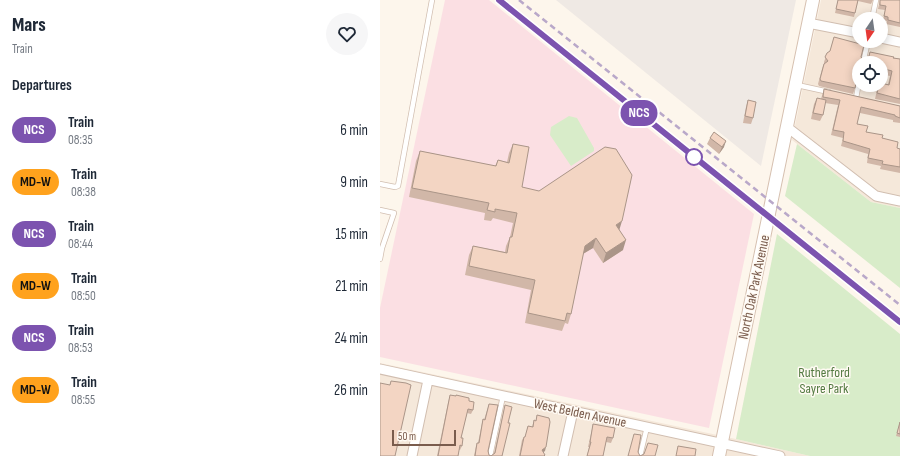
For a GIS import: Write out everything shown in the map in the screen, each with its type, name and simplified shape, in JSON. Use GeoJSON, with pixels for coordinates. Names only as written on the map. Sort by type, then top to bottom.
{"type":"FeatureCollection","features":[{"type":"Feature","properties":{"kind":"street","name":"North Oak Park Avenue"},"geometry":{"type":"LineString","coordinates":[[719,456],[813,0]]}},
{"type":"Feature","properties":{"kind":"street"},"geometry":{"type":"LineString","coordinates":[[808,23],[852,32]]}},
{"type":"Feature","properties":{"kind":"street"},"geometry":{"type":"LineString","coordinates":[[888,39],[900,42]]}},
{"type":"Feature","properties":{"kind":"street"},"geometry":{"type":"LineString","coordinates":[[787,126],[876,196],[900,201]]}},
{"type":"Feature","properties":{"kind":"street","name":"West Belden Avenue"},"geometry":{"type":"LineString","coordinates":[[380,369],[780,456]]}},
{"type":"Feature","properties":{"kind":"street"},"geometry":{"type":"LineString","coordinates":[[412,456],[428,380]]}},
{"type":"Feature","properties":{"kind":"street"},"geometry":{"type":"LineString","coordinates":[[563,456],[572,411]]}},
{"type":"Feature","properties":{"kind":"lane"},"geometry":{"type":"LineString","coordinates":[[380,184],[395,187],[398,186],[432,0]]}},
{"type":"Feature","properties":{"kind":"lane"},"geometry":{"type":"LineString","coordinates":[[873,12],[876,0]]}},
{"type":"Feature","properties":{"kind":"lane"},"geometry":{"type":"LineString","coordinates":[[795,85],[836,94]]}},
{"type":"Feature","properties":{"kind":"lane"},"geometry":{"type":"LineString","coordinates":[[856,98],[857,92]]}},
{"type":"Feature","properties":{"kind":"lane"},"geometry":{"type":"LineString","coordinates":[[849,96],[863,100]]}},
{"type":"Feature","properties":{"kind":"lane"},"geometry":{"type":"LineString","coordinates":[[380,210],[394,214],[380,259]]}},
{"type":"Feature","properties":{"kind":"lane"},"geometry":{"type":"LineString","coordinates":[[380,237],[386,238]]}},
{"type":"Feature","properties":{"kind":"lane"},"geometry":{"type":"LineString","coordinates":[[490,456],[502,396]]}},
{"type":"Feature","properties":{"kind":"lane"},"geometry":{"type":"LineString","coordinates":[[640,456],[647,427]]}},
{"type":"Feature","properties":{"kind":"shaded area"},"geometry":{"type":"Polygon","coordinates":[[[445,0],[489,0],[754,214],[709,428],[380,357],[380,308],[445,0]]]}},
{"type":"Feature","properties":{"kind":"shaded area"},"geometry":{"type":"Polygon","coordinates":[[[556,0],[796,0],[761,166],[556,0]]]}},
{"type":"Feature","properties":{"kind":"shaded area"},"geometry":{"type":"Polygon","coordinates":[[[821,0],[900,0],[900,208],[871,202],[792,140],[821,0]]]}},
{"type":"Feature","properties":{"kind":"shaded area"},"geometry":{"type":"Polygon","coordinates":[[[380,363],[736,439],[810,456],[380,456],[380,363]]]}},
{"type":"Feature","properties":{"kind":"green space"},"geometry":{"type":"Polygon","coordinates":[[[569,116],[577,118],[594,148],[594,151],[571,166],[550,135],[551,127],[569,116]]]}},
{"type":"Feature","properties":{"kind":"green space"},"geometry":{"type":"Polygon","coordinates":[[[797,144],[871,202],[900,208],[900,288],[785,196],[797,144]]]}},
{"type":"Feature","properties":{"kind":"green space","name":"Rutherford Sayre Park"},"geometry":{"type":"Polygon","coordinates":[[[777,234],[900,334],[900,456],[810,456],[736,439],[777,234]]]}},
{"type":"Feature","properties":{"kind":"building"},"geometry":{"type":"Polygon","coordinates":[[[838,0],[858,0],[855,12],[836,9],[838,0]]]}},
{"type":"Feature","properties":{"kind":"building"},"geometry":{"type":"Polygon","coordinates":[[[880,0],[900,0],[900,23],[888,20],[888,12],[885,12],[886,6],[880,5],[880,0]]]}},
{"type":"Feature","properties":{"kind":"building"},"geometry":{"type":"Polygon","coordinates":[[[834,37],[852,42],[852,48],[863,48],[861,56],[852,56],[852,87],[821,81],[820,79],[824,64],[828,61],[825,57],[830,51],[834,37]]]}},
{"type":"Feature","properties":{"kind":"building"},"geometry":{"type":"Polygon","coordinates":[[[870,52],[894,57],[893,58],[900,59],[900,99],[877,93],[888,92],[888,85],[892,71],[888,70],[888,56],[869,56],[870,52]]]}},
{"type":"Feature","properties":{"kind":"building"},"geometry":{"type":"Polygon","coordinates":[[[824,89],[900,106],[900,118],[895,115],[861,107],[857,124],[868,126],[866,132],[883,135],[882,138],[898,142],[897,148],[900,149],[900,167],[882,164],[883,161],[868,158],[870,149],[843,141],[844,132],[833,130],[840,100],[823,97],[824,89]]]}},
{"type":"Feature","properties":{"kind":"building"},"geometry":{"type":"Polygon","coordinates":[[[817,98],[826,100],[823,115],[813,113],[817,98]]]}},
{"type":"Feature","properties":{"kind":"building"},"geometry":{"type":"Polygon","coordinates":[[[748,100],[756,102],[753,118],[745,116],[748,100]]]}},
{"type":"Feature","properties":{"kind":"building"},"geometry":{"type":"Polygon","coordinates":[[[714,132],[726,141],[722,147],[710,138],[714,132]]]}},
{"type":"Feature","properties":{"kind":"building"},"geometry":{"type":"Polygon","coordinates":[[[513,144],[529,147],[522,187],[539,191],[605,147],[616,149],[632,175],[622,221],[616,225],[626,240],[606,253],[596,238],[585,246],[571,314],[567,313],[565,321],[528,313],[535,280],[469,266],[473,246],[507,253],[517,213],[495,209],[495,212],[487,210],[489,203],[412,188],[420,151],[496,166],[498,160],[509,163],[513,144]]]}},
{"type":"Feature","properties":{"kind":"building"},"geometry":{"type":"Polygon","coordinates":[[[391,381],[411,385],[395,456],[380,456],[380,383],[390,385],[391,381]]]}},
{"type":"Feature","properties":{"kind":"building"},"geometry":{"type":"Polygon","coordinates":[[[450,395],[469,398],[469,401],[474,402],[473,410],[468,409],[461,438],[463,438],[462,446],[460,445],[458,456],[438,456],[450,395]]]}},
{"type":"Feature","properties":{"kind":"building"},"geometry":{"type":"Polygon","coordinates":[[[489,404],[498,405],[488,451],[489,455],[491,456],[475,456],[483,419],[485,420],[489,404]]]}},
{"type":"Feature","properties":{"kind":"building"},"geometry":{"type":"Polygon","coordinates":[[[505,405],[512,407],[508,423],[510,423],[502,456],[491,456],[495,453],[505,405]]]}},
{"type":"Feature","properties":{"kind":"building"},"geometry":{"type":"Polygon","coordinates":[[[537,415],[549,418],[550,422],[546,447],[542,450],[545,455],[520,456],[528,426],[533,427],[534,420],[536,421],[537,415]]]}},
{"type":"Feature","properties":{"kind":"building"},"geometry":{"type":"Polygon","coordinates":[[[900,422],[900,434],[897,433],[900,422]]]}},
{"type":"Feature","properties":{"kind":"building"},"geometry":{"type":"Polygon","coordinates":[[[593,424],[615,428],[613,438],[607,437],[603,456],[587,456],[591,442],[593,424]]]}},
{"type":"Feature","properties":{"kind":"building"},"geometry":{"type":"Polygon","coordinates":[[[634,434],[641,435],[638,452],[640,456],[628,456],[634,434]]]}},
{"type":"Feature","properties":{"kind":"building"},"geometry":{"type":"Polygon","coordinates":[[[648,443],[658,445],[655,456],[640,456],[644,454],[648,443]]]}},
{"type":"Feature","properties":{"kind":"building"},"geometry":{"type":"Polygon","coordinates":[[[678,446],[696,449],[695,456],[676,456],[678,446]]]}},
{"type":"Feature","properties":{"kind":"railway"},"geometry":{"type":"LineString","coordinates":[[499,0],[900,322]]}},
{"type":"Feature","properties":{"kind":"railway"},"geometry":{"type":"LineString","coordinates":[[519,0],[900,305]]}},
{"type":"Feature","properties":{"kind":"train","name":"NCS"},"geometry":{"type":"LineString","coordinates":[[499,0],[780,224],[900,322]]}}]}
